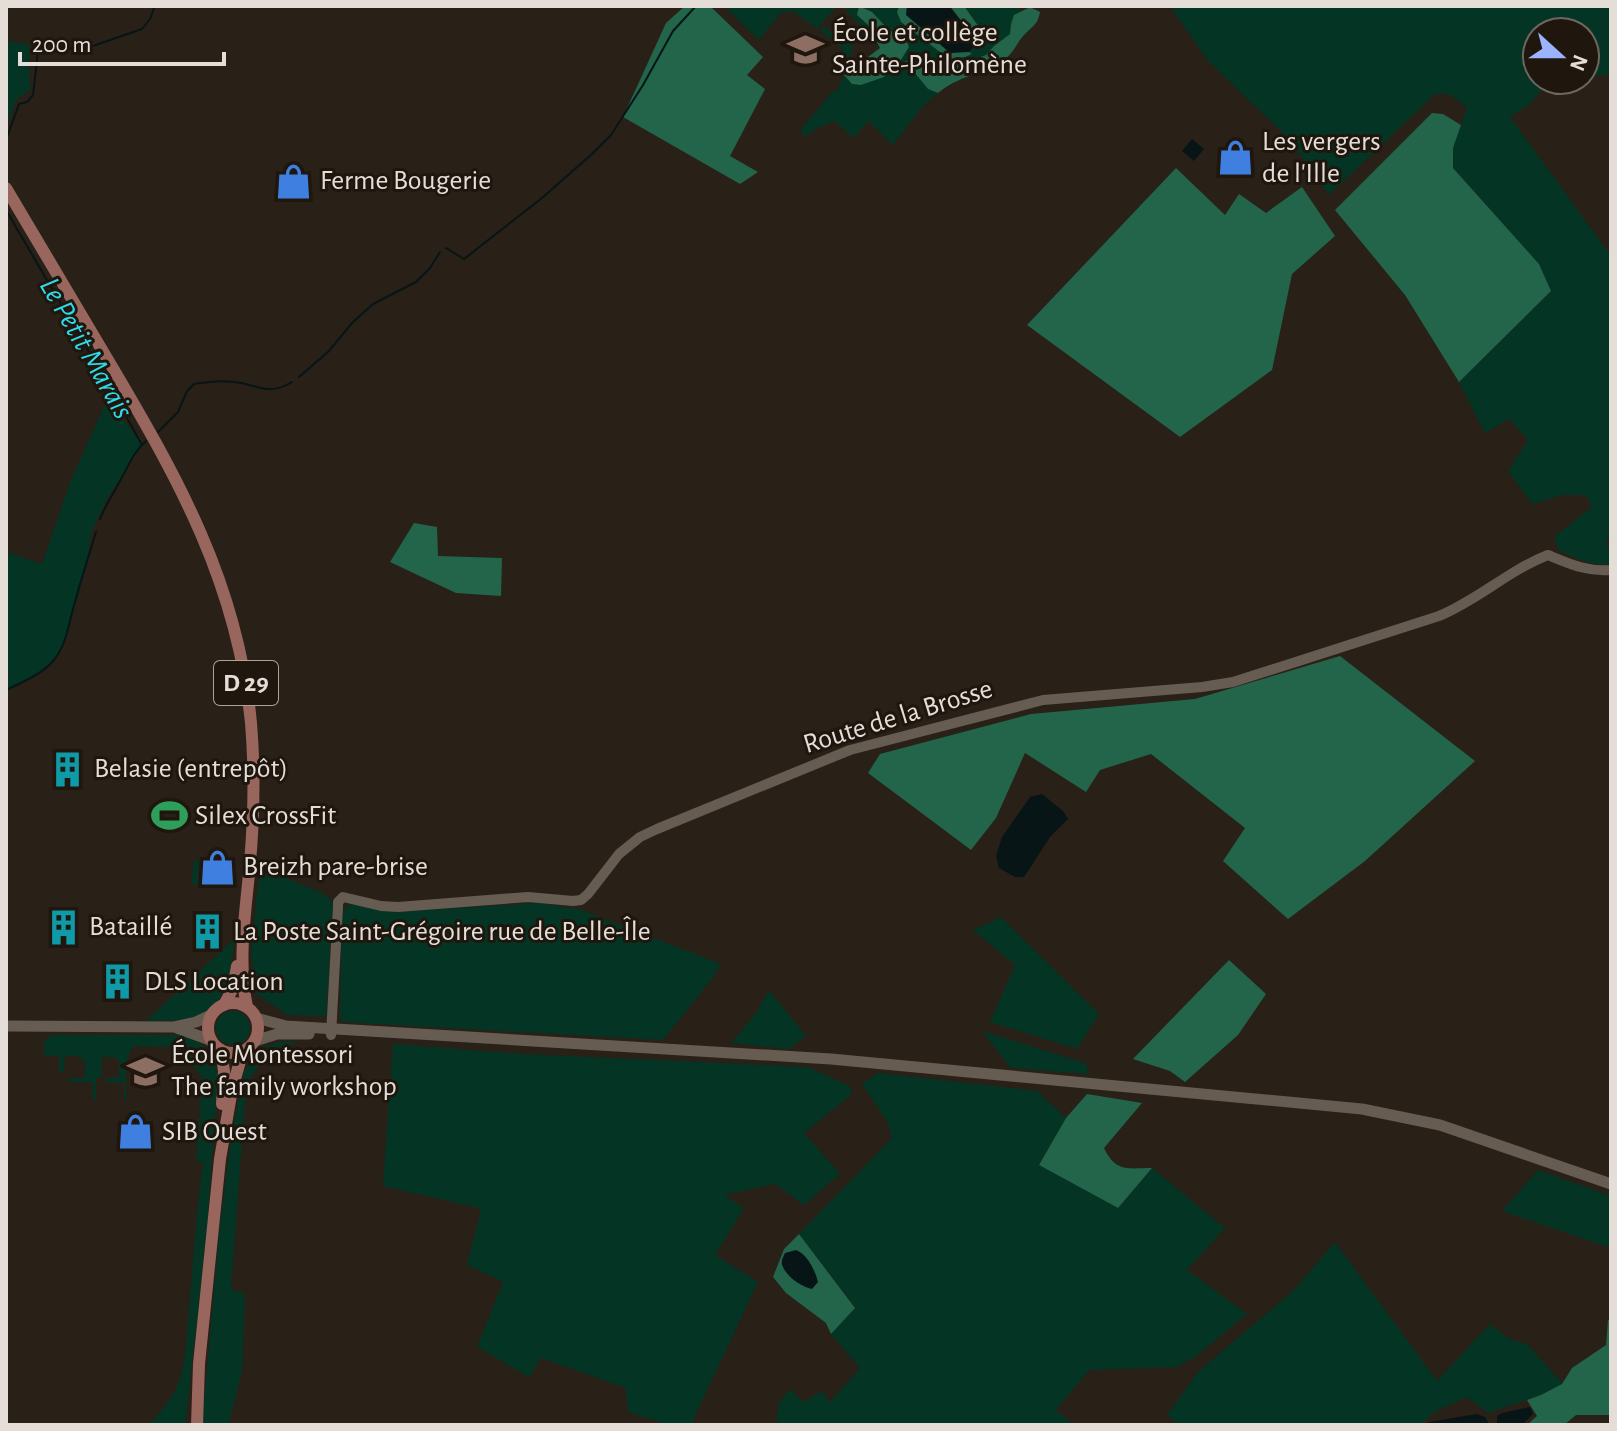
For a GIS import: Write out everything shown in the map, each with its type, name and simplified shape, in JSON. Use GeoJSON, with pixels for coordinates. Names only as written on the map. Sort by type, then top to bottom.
{"type":"FeatureCollection","features":[{"type":"Feature","properties":{"kind":"main road","name":"D 29"},"geometry":{"type":"LineString","coordinates":[[6,188],[154,438],[191,509],[231,613],[244,669],[251,725],[254,791],[243,941],[247,1007]]}},
{"type":"Feature","properties":{"kind":"main road","name":"D 29"},"geometry":{"type":"LineString","coordinates":[[224,1005],[233,988],[243,941]]}},
{"type":"Feature","properties":{"kind":"main road"},"geometry":{"type":"LineString","coordinates":[[6,1026],[173,1027],[196,1022],[224,1005],[236,1003],[247,1007],[256,1018],[258,1029],[255,1041]]}},
{"type":"Feature","properties":{"kind":"main road"},"geometry":{"type":"LineString","coordinates":[[210,1040],[208,1027],[211,1015]]}},
{"type":"Feature","properties":{"kind":"main road"},"geometry":{"type":"LineString","coordinates":[[256,1018],[277,1025],[332,1031],[831,1059],[1362,1109],[1440,1125],[1611,1184]]}},
{"type":"Feature","properties":{"kind":"main road"},"geometry":{"type":"LineString","coordinates":[[173,1027],[196,1033],[221,1050],[232,1053],[243,1051],[255,1041],[277,1034],[332,1031]]}},
{"type":"Feature","properties":{"kind":"main road"},"geometry":{"type":"LineString","coordinates":[[220,1159],[224,1071],[221,1050]]}},
{"type":"Feature","properties":{"kind":"main road"},"geometry":{"type":"LineString","coordinates":[[189,1425],[199,1364],[220,1159],[234,1078],[243,1051]]}},
{"type":"Feature","properties":{"kind":"main road"},"geometry":{"type":"LineString","coordinates":[[197,1425],[199,1364]]}},
{"type":"Feature","properties":{"kind":"street","name":"Route de la Brosse"},"geometry":{"type":"LineString","coordinates":[[332,1031],[338,902],[343,897],[398,907],[528,897],[581,900],[619,854],[640,837],[850,750],[1043,700],[1233,682],[1459,608],[1532,561],[1548,555],[1582,569],[1611,570]]}},
{"type":"Feature","properties":{"kind":"green space"},"geometry":{"type":"Polygon","coordinates":[[[685,6],[710,6],[763,57],[747,75],[765,89],[730,156],[758,172],[740,184],[623,117],[666,23],[685,6]]]}},
{"type":"Feature","properties":{"kind":"green space"},"geometry":{"type":"Polygon","coordinates":[[[724,6],[837,6],[817,29],[793,11],[781,13],[759,40],[724,6]]]}},
{"type":"Feature","properties":{"kind":"green space"},"geometry":{"type":"Polygon","coordinates":[[[845,6],[899,6],[897,12],[914,32],[949,59],[971,53],[984,34],[964,6],[1017,6],[1021,11],[1012,20],[1010,34],[986,55],[937,67],[915,60],[906,61],[928,89],[938,93],[922,107],[893,145],[868,121],[854,138],[834,121],[804,137],[801,129],[833,91],[837,91],[844,75],[852,84],[861,85],[884,77],[907,42],[888,29],[872,12],[857,15],[868,25],[880,48],[845,6]]]}},
{"type":"Feature","properties":{"kind":"green space"},"geometry":{"type":"Polygon","coordinates":[[[859,6],[872,12],[909,47],[897,66],[884,77],[861,85],[852,84],[844,75],[880,48],[868,25],[857,15],[859,6]]]}},
{"type":"Feature","properties":{"kind":"green space"},"geometry":{"type":"Polygon","coordinates":[[[899,6],[907,6],[907,15],[950,52],[972,54],[949,59],[901,22],[897,12],[899,6]]]}},
{"type":"Feature","properties":{"kind":"green space"},"geometry":{"type":"Polygon","coordinates":[[[950,6],[964,6],[984,34],[985,39],[977,47],[974,46],[974,38],[950,6]]]}},
{"type":"Feature","properties":{"kind":"green space"},"geometry":{"type":"Polygon","coordinates":[[[1170,6],[1611,6],[1611,74],[1601,75],[1601,16],[1521,16],[1521,96],[1536,96],[1510,117],[1611,256],[1611,537],[1605,543],[1611,550],[1611,564],[1591,563],[1559,551],[1554,537],[1592,507],[1586,495],[1562,495],[1532,504],[1508,471],[1528,440],[1509,419],[1485,433],[1459,382],[1551,291],[1539,264],[1453,168],[1453,148],[1467,107],[1448,94],[1435,94],[1329,195],[1288,138],[1208,61],[1170,6]]]}},
{"type":"Feature","properties":{"kind":"green space"},"geometry":{"type":"Polygon","coordinates":[[[1030,7],[1040,12],[1038,19],[1006,58],[938,93],[928,89],[905,61],[915,60],[937,67],[986,55],[1010,34],[1014,15],[1030,7]]]}},
{"type":"Feature","properties":{"kind":"green space"},"geometry":{"type":"Polygon","coordinates":[[[825,26],[840,40],[845,34],[850,39],[853,48],[849,57],[820,31],[825,26]]]}},
{"type":"Feature","properties":{"kind":"green space"},"geometry":{"type":"Polygon","coordinates":[[[6,41],[29,44],[30,90],[17,99],[6,128],[6,41]]]}},
{"type":"Feature","properties":{"kind":"green space"},"geometry":{"type":"Polygon","coordinates":[[[1432,113],[1443,114],[1461,125],[1453,148],[1453,168],[1539,264],[1551,291],[1459,382],[1405,295],[1335,210],[1432,113]]]}},
{"type":"Feature","properties":{"kind":"green space"},"geometry":{"type":"Polygon","coordinates":[[[1176,168],[1225,215],[1239,194],[1266,213],[1302,187],[1335,236],[1292,274],[1272,370],[1180,437],[1027,325],[1176,168]]]}},
{"type":"Feature","properties":{"kind":"green space"},"geometry":{"type":"Polygon","coordinates":[[[108,398],[142,445],[107,498],[91,533],[87,563],[66,640],[43,670],[6,692],[6,552],[42,564],[71,480],[108,398]]]}},
{"type":"Feature","properties":{"kind":"green space"},"geometry":{"type":"Polygon","coordinates":[[[414,523],[437,527],[438,556],[502,558],[501,596],[456,593],[390,562],[414,523]]]}},
{"type":"Feature","properties":{"kind":"green space"},"geometry":{"type":"Polygon","coordinates":[[[1340,656],[1475,761],[1365,861],[1288,919],[1223,861],[1245,828],[1151,754],[1100,770],[1086,792],[1025,753],[996,818],[971,850],[868,773],[880,754],[1031,714],[1195,699],[1340,656]]]}},
{"type":"Feature","properties":{"kind":"green space"},"geometry":{"type":"Polygon","coordinates":[[[194,860],[199,860],[198,878],[218,881],[217,886],[191,884],[194,860]]]}},
{"type":"Feature","properties":{"kind":"green space"},"geometry":{"type":"Polygon","coordinates":[[[263,871],[322,893],[331,900],[326,1016],[288,1015],[256,994],[251,954],[259,875],[263,871]]]}},
{"type":"Feature","properties":{"kind":"green space"},"geometry":{"type":"Polygon","coordinates":[[[538,903],[579,909],[721,964],[663,1040],[343,1022],[340,1017],[342,916],[348,905],[359,904],[396,912],[538,903]]]}},
{"type":"Feature","properties":{"kind":"green space"},"geometry":{"type":"Polygon","coordinates":[[[1001,917],[1099,1014],[1077,1049],[990,1022],[1015,965],[973,930],[1001,917]]]}},
{"type":"Feature","properties":{"kind":"green space"},"geometry":{"type":"Polygon","coordinates":[[[235,933],[223,993],[208,1010],[191,1018],[146,1021],[230,943],[235,933]]]}},
{"type":"Feature","properties":{"kind":"green space"},"geometry":{"type":"Polygon","coordinates":[[[1229,960],[1266,994],[1238,1035],[1185,1082],[1170,1071],[1133,1059],[1229,960]]]}},
{"type":"Feature","properties":{"kind":"green space"},"geometry":{"type":"Polygon","coordinates":[[[769,990],[806,1036],[789,1049],[731,1043],[756,1013],[769,990]]]}},
{"type":"Feature","properties":{"kind":"green space"},"geometry":{"type":"Polygon","coordinates":[[[233,1011],[245,1016],[250,1028],[245,1040],[233,1045],[221,1040],[216,1028],[221,1016],[233,1011]]]}},
{"type":"Feature","properties":{"kind":"green space"},"geometry":{"type":"Polygon","coordinates":[[[982,1031],[1082,1062],[1086,1064],[1089,1074],[1011,1068],[982,1031]]]}},
{"type":"Feature","properties":{"kind":"green space"},"geometry":{"type":"Polygon","coordinates":[[[52,1035],[179,1035],[201,1044],[214,1060],[218,1076],[206,1239],[185,1425],[149,1425],[173,1394],[185,1357],[203,1162],[196,1162],[201,1075],[178,1047],[134,1046],[126,1064],[126,1100],[124,1083],[106,1082],[106,1078],[119,1078],[119,1061],[114,1057],[102,1057],[101,1078],[96,1078],[96,1100],[93,1100],[92,1082],[69,1082],[70,1078],[85,1078],[85,1063],[79,1056],[65,1056],[64,1071],[59,1072],[59,1056],[44,1055],[44,1041],[52,1035]]]}},
{"type":"Feature","properties":{"kind":"green space"},"geometry":{"type":"Polygon","coordinates":[[[286,1041],[298,1043],[266,1059],[246,1089],[231,1289],[245,1294],[242,1372],[228,1425],[202,1425],[219,1234],[240,1088],[244,1071],[254,1057],[269,1045],[286,1041]]]}},
{"type":"Feature","properties":{"kind":"green space"},"geometry":{"type":"Polygon","coordinates":[[[393,1044],[524,1054],[808,1067],[847,1085],[853,1093],[804,1133],[840,1174],[804,1205],[775,1184],[724,1195],[744,1208],[715,1255],[758,1282],[693,1420],[696,1425],[659,1425],[660,1422],[628,1412],[626,1388],[541,1358],[529,1377],[477,1347],[503,1282],[467,1265],[481,1210],[383,1186],[393,1044]]]}},
{"type":"Feature","properties":{"kind":"green space"},"geometry":{"type":"Polygon","coordinates":[[[878,1073],[1037,1091],[1066,1118],[1039,1165],[1118,1208],[1152,1168],[1225,1228],[1187,1270],[1247,1314],[1195,1357],[1177,1367],[1089,1370],[1056,1410],[1074,1425],[776,1425],[779,1403],[790,1389],[803,1402],[822,1391],[830,1402],[860,1368],[831,1334],[855,1307],[799,1234],[892,1138],[888,1123],[862,1084],[878,1073]]]}},
{"type":"Feature","properties":{"kind":"green space"},"geometry":{"type":"Polygon","coordinates":[[[1087,1094],[1142,1103],[1104,1148],[1118,1165],[1152,1168],[1118,1208],[1039,1165],[1066,1118],[1087,1094]]]}},
{"type":"Feature","properties":{"kind":"green space"},"geometry":{"type":"Polygon","coordinates":[[[1538,1170],[1611,1196],[1611,1248],[1502,1211],[1538,1170]]]}},
{"type":"Feature","properties":{"kind":"green space"},"geometry":{"type":"Polygon","coordinates":[[[799,1234],[855,1308],[831,1334],[826,1323],[786,1293],[773,1277],[784,1249],[799,1234]]]}},
{"type":"Feature","properties":{"kind":"green space"},"geometry":{"type":"Polygon","coordinates":[[[1335,1242],[1437,1381],[1490,1324],[1508,1338],[1528,1345],[1563,1384],[1488,1413],[1467,1397],[1434,1412],[1421,1425],[1179,1425],[1167,1415],[1198,1372],[1293,1291],[1335,1242]]]}},
{"type":"Feature","properties":{"kind":"green space"},"geometry":{"type":"Polygon","coordinates":[[[1608,1320],[1611,1321],[1611,1415],[1576,1415],[1564,1425],[1527,1425],[1537,1416],[1527,1400],[1562,1384],[1572,1368],[1606,1345],[1608,1320]]]}},
{"type":"Feature","properties":{"kind":"shaded area"},"geometry":{"type":"Polygon","coordinates":[[[907,6],[949,6],[975,38],[974,46],[969,52],[950,53],[906,15],[907,6]]]}},
{"type":"Feature","properties":{"kind":"shaded area"},"geometry":{"type":"Polygon","coordinates":[[[1192,139],[1204,149],[1194,161],[1182,151],[1192,139]]]}},
{"type":"Feature","properties":{"kind":"shaded area"},"geometry":{"type":"Polygon","coordinates":[[[1042,794],[1068,819],[1050,837],[1024,877],[1015,877],[999,868],[996,856],[1002,837],[1030,797],[1042,794]]]}},
{"type":"Feature","properties":{"kind":"shaded area"},"geometry":{"type":"Polygon","coordinates":[[[796,1250],[807,1259],[815,1272],[818,1282],[812,1289],[795,1281],[783,1267],[785,1253],[796,1250]]]}},
{"type":"Feature","properties":{"kind":"shaded area"},"geometry":{"type":"Polygon","coordinates":[[[1530,1407],[1533,1414],[1522,1425],[1497,1423],[1497,1416],[1502,1413],[1530,1407]]]}},
{"type":"Feature","properties":{"kind":"shaded area"},"geometry":{"type":"Polygon","coordinates":[[[1477,1414],[1485,1417],[1490,1425],[1426,1425],[1429,1422],[1477,1414]]]}},
{"type":"Feature","properties":{"kind":"waterway","name":"Le Petit Marais"},"geometry":{"type":"LineString","coordinates":[[6,140],[19,104],[27,102],[33,95],[38,51],[87,48],[142,29],[155,6]]}},
{"type":"Feature","properties":{"kind":"waterway"},"geometry":{"type":"LineString","coordinates":[[446,248],[464,259],[592,154],[611,135],[673,31],[696,6]]}},
{"type":"Feature","properties":{"kind":"waterway","name":"Le Petit Marais"},"geometry":{"type":"LineString","coordinates":[[6,210],[142,445]]}},
{"type":"Feature","properties":{"kind":"waterway"},"geometry":{"type":"LineString","coordinates":[[299,377],[329,351],[373,304],[416,282],[440,252]]}},
{"type":"Feature","properties":{"kind":"waterway"},"geometry":{"type":"LineString","coordinates":[[158,432],[178,412],[187,391],[194,384],[229,381],[276,389],[292,382]]}},
{"type":"Feature","properties":{"kind":"waterway"},"geometry":{"type":"LineString","coordinates":[[100,519],[132,458],[146,441]]}},
{"type":"Feature","properties":{"kind":"waterway"},"geometry":{"type":"LineString","coordinates":[[6,690],[43,670],[61,649],[96,532]]}},
{"type":"Feature","properties":{"kind":"place","name":"École et collège Sainte-Philomène"},"geometry":{"type":"Point","coordinates":[806,49]}},
{"type":"Feature","properties":{"kind":"place","name":"Les vergers de l'Ille"},"geometry":{"type":"Point","coordinates":[1236,158]}},
{"type":"Feature","properties":{"kind":"place","name":"Ferme Bougerie"},"geometry":{"type":"Point","coordinates":[294,181]}},
{"type":"Feature","properties":{"kind":"place","name":"Belasie (entrepôt)"},"geometry":{"type":"Point","coordinates":[68,769]}},
{"type":"Feature","properties":{"kind":"place","name":"Silex CrossFit"},"geometry":{"type":"Point","coordinates":[169,816]}},
{"type":"Feature","properties":{"kind":"place","name":"Breizh pare-brise"},"geometry":{"type":"Point","coordinates":[217,867]}},
{"type":"Feature","properties":{"kind":"place","name":"Bataillé"},"geometry":{"type":"Point","coordinates":[63,927]}},
{"type":"Feature","properties":{"kind":"place","name":"La Poste Saint-Grégoire rue de Belle-Île"},"geometry":{"type":"Point","coordinates":[207,932]}},
{"type":"Feature","properties":{"kind":"place","name":"DLS Location"},"geometry":{"type":"Point","coordinates":[118,982]}},
{"type":"Feature","properties":{"kind":"place","name":"École Montessori The family workshop"},"geometry":{"type":"Point","coordinates":[145,1071]}},
{"type":"Feature","properties":{"kind":"place","name":"SIB Ouest"},"geometry":{"type":"Point","coordinates":[136,1132]}}]}
